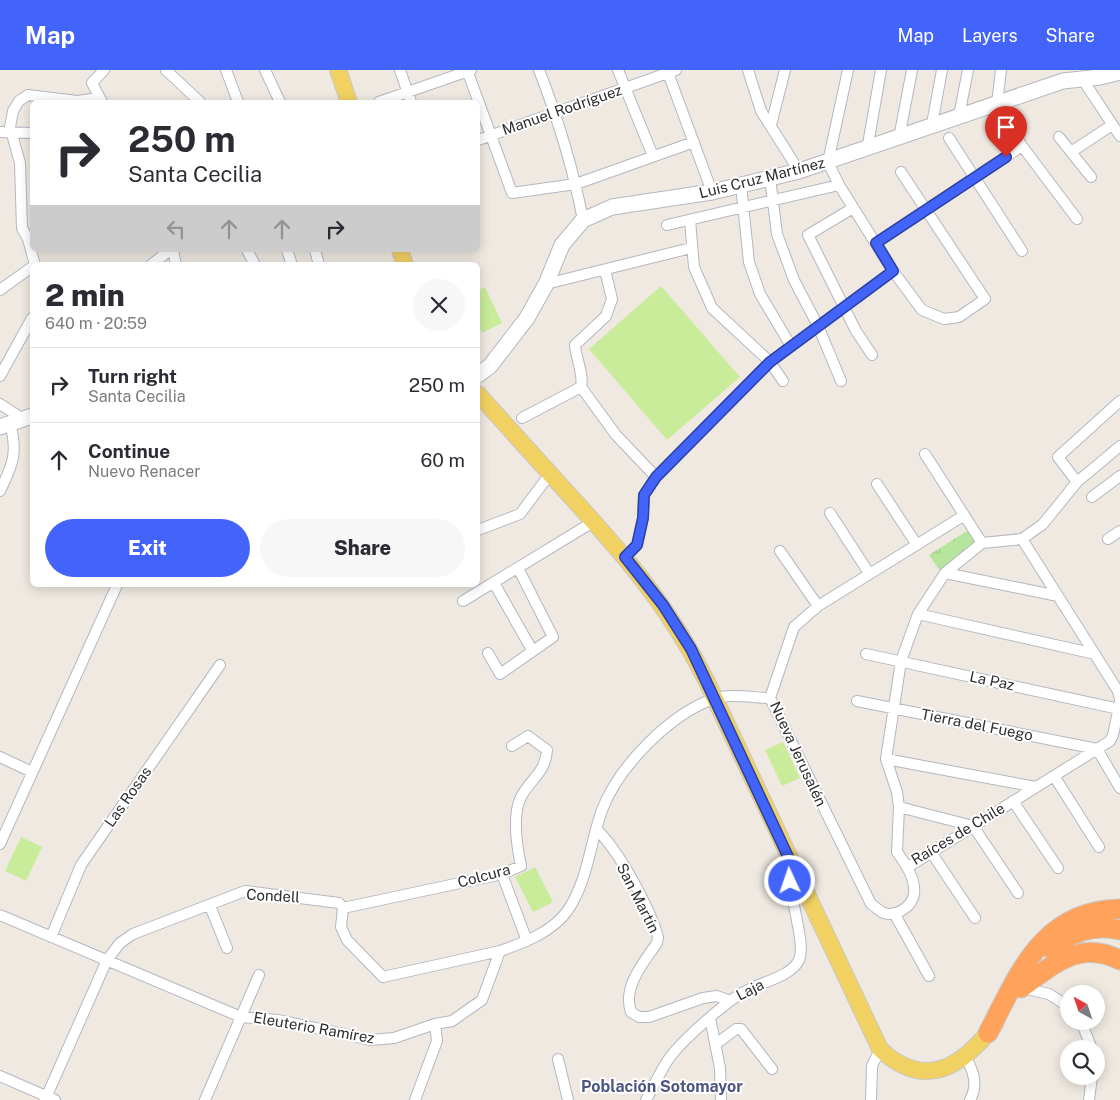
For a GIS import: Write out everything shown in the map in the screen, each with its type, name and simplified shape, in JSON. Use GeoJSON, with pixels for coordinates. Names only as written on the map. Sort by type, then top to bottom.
{"type":"FeatureCollection","features":[{"type":"Feature","properties":{"kind":"highway"},"geometry":{"type":"LineString","coordinates":[[988,1033],[1022,966],[1047,936],[1080,916],[1104,910],[1120,910]]}},
{"type":"Feature","properties":{"kind":"highway"},"geometry":{"type":"LineString","coordinates":[[1021,988],[1046,954],[1068,937],[1096,928],[1120,930]]}},
{"type":"Feature","properties":{"kind":"highway"},"geometry":{"type":"LineString","coordinates":[[1021,988],[1059,960],[1076,954],[1102,954],[1120,960]]}},
{"type":"Feature","properties":{"kind":"main road"},"geometry":{"type":"LineString","coordinates":[[338,70],[348,100]]}},
{"type":"Feature","properties":{"kind":"main road"},"geometry":{"type":"LineString","coordinates":[[480,396],[625,557],[672,619],[715,698],[880,1049],[901,1065],[927,1071],[946,1068],[966,1058],[988,1033],[1021,988]]}},
{"type":"Feature","properties":{"kind":"street"},"geometry":{"type":"LineString","coordinates":[[101,100],[92,82],[104,70]]}},
{"type":"Feature","properties":{"kind":"street"},"geometry":{"type":"LineString","coordinates":[[166,70],[198,100]]}},
{"type":"Feature","properties":{"kind":"street"},"geometry":{"type":"LineString","coordinates":[[226,70],[237,100]]}},
{"type":"Feature","properties":{"kind":"street"},"geometry":{"type":"LineString","coordinates":[[265,70],[279,100]]}},
{"type":"Feature","properties":{"kind":"street"},"geometry":{"type":"LineString","coordinates":[[400,70],[409,97]]}},
{"type":"Feature","properties":{"kind":"street"},"geometry":{"type":"LineString","coordinates":[[391,100],[409,97],[468,70],[479,100]]}},
{"type":"Feature","properties":{"kind":"street"},"geometry":{"type":"LineString","coordinates":[[539,70],[556,113],[576,184],[583,220]]}},
{"type":"Feature","properties":{"kind":"street"},"geometry":{"type":"LineString","coordinates":[[618,70],[653,156]]}},
{"type":"Feature","properties":{"kind":"street"},"geometry":{"type":"LineString","coordinates":[[748,70],[761,111],[799,171]]}},
{"type":"Feature","properties":{"kind":"street"},"geometry":{"type":"LineString","coordinates":[[771,125],[785,70]]}},
{"type":"Feature","properties":{"kind":"street"},"geometry":{"type":"LineString","coordinates":[[848,70],[828,162],[839,185],[893,271],[922,310],[944,320],[959,318],[985,299],[901,172]]}},
{"type":"Feature","properties":{"kind":"street"},"geometry":{"type":"LineString","coordinates":[[866,150],[881,70]]}},
{"type":"Feature","properties":{"kind":"street"},"geometry":{"type":"LineString","coordinates":[[899,138],[912,70]]}},
{"type":"Feature","properties":{"kind":"street"},"geometry":{"type":"LineString","coordinates":[[932,124],[942,70]]}},
{"type":"Feature","properties":{"kind":"street"},"geometry":{"type":"LineString","coordinates":[[959,116],[968,70]]}},
{"type":"Feature","properties":{"kind":"street"},"geometry":{"type":"LineString","coordinates":[[1001,70],[997,104],[1022,146],[1076,218]]}},
{"type":"Feature","properties":{"kind":"street"},"geometry":{"type":"LineString","coordinates":[[670,71],[712,192]]}},
{"type":"Feature","properties":{"kind":"street","name":"Manuel Rodríguez"},"geometry":{"type":"LineString","coordinates":[[480,139],[670,71]]}},
{"type":"Feature","properties":{"kind":"street","name":"Luis Cruz Martínez"},"geometry":{"type":"LineString","coordinates":[[480,374],[490,366],[527,318],[546,284],[562,245],[583,220],[612,206],[712,192],[799,171],[866,150],[932,124],[997,104],[1064,76],[1083,80],[1100,73],[1120,72]]}},
{"type":"Feature","properties":{"kind":"street"},"geometry":{"type":"LineString","coordinates":[[1083,80],[1120,136]]}},
{"type":"Feature","properties":{"kind":"street"},"geometry":{"type":"LineString","coordinates":[[30,239],[22,228],[20,164],[11,132],[13,112],[19,101],[26,96],[67,100]]}},
{"type":"Feature","properties":{"kind":"street"},"geometry":{"type":"LineString","coordinates":[[480,104],[512,193],[576,184],[694,142]]}},
{"type":"Feature","properties":{"kind":"street"},"geometry":{"type":"LineString","coordinates":[[1071,152],[1112,125]]}},
{"type":"Feature","properties":{"kind":"street"},"geometry":{"type":"LineString","coordinates":[[0,132],[30,133]]}},
{"type":"Feature","properties":{"kind":"street"},"geometry":{"type":"LineString","coordinates":[[1060,136],[1091,177]]}},
{"type":"Feature","properties":{"kind":"street"},"geometry":{"type":"LineString","coordinates":[[950,138],[1022,251]]}},
{"type":"Feature","properties":{"kind":"street"},"geometry":{"type":"LineString","coordinates":[[876,243],[1022,146]]}},
{"type":"Feature","properties":{"kind":"street"},"geometry":{"type":"LineString","coordinates":[[770,178],[777,234],[794,280],[818,326],[841,382]]}},
{"type":"Feature","properties":{"kind":"street"},"geometry":{"type":"LineString","coordinates":[[741,185],[752,270],[760,294],[791,346]]}},
{"type":"Feature","properties":{"kind":"street"},"geometry":{"type":"LineString","coordinates":[[667,225],[839,185]]}},
{"type":"Feature","properties":{"kind":"street"},"geometry":{"type":"LineString","coordinates":[[853,208],[808,235],[856,331],[872,355]]}},
{"type":"Feature","properties":{"kind":"street"},"geometry":{"type":"LineString","coordinates":[[690,220],[694,267],[712,308],[770,362],[783,382]]}},
{"type":"Feature","properties":{"kind":"street"},"geometry":{"type":"LineString","coordinates":[[546,284],[691,248]]}},
{"type":"Feature","properties":{"kind":"street"},"geometry":{"type":"LineString","coordinates":[[155,262],[168,252]]}},
{"type":"Feature","properties":{"kind":"street"},"geometry":{"type":"LineString","coordinates":[[0,290],[30,269]]}},
{"type":"Feature","properties":{"kind":"street"},"geometry":{"type":"LineString","coordinates":[[605,270],[612,299],[606,316],[576,345],[576,360],[583,378],[581,387],[616,435],[656,477]]}},
{"type":"Feature","properties":{"kind":"street"},"geometry":{"type":"LineString","coordinates":[[625,557],[637,545],[643,518],[644,495],[656,477],[770,362],[893,271]]}},
{"type":"Feature","properties":{"kind":"street"},"geometry":{"type":"LineString","coordinates":[[0,376],[30,322]]}},
{"type":"Feature","properties":{"kind":"street"},"geometry":{"type":"LineString","coordinates":[[522,418],[581,387]]}},
{"type":"Feature","properties":{"kind":"street"},"geometry":{"type":"LineString","coordinates":[[1078,482],[1058,457],[1120,401]]}},
{"type":"Feature","properties":{"kind":"street"},"geometry":{"type":"LineString","coordinates":[[0,404],[16,421],[15,455],[0,491]]}},
{"type":"Feature","properties":{"kind":"street"},"geometry":{"type":"LineString","coordinates":[[925,454],[982,543],[1022,539],[1043,524],[1078,482],[1120,446]]}},
{"type":"Feature","properties":{"kind":"street"},"geometry":{"type":"LineString","coordinates":[[480,529],[520,514],[550,474]]}},
{"type":"Feature","properties":{"kind":"street"},"geometry":{"type":"LineString","coordinates":[[1092,497],[1120,476]]}},
{"type":"Feature","properties":{"kind":"street"},"geometry":{"type":"LineString","coordinates":[[877,484],[917,545]]}},
{"type":"Feature","properties":{"kind":"street"},"geometry":{"type":"LineString","coordinates":[[830,513],[869,573]]}},
{"type":"Feature","properties":{"kind":"street","name":"Nueva Jerusalén"},"geometry":{"type":"LineString","coordinates":[[894,913],[884,913],[871,904],[770,698],[794,627],[818,606],[963,516]]}},
{"type":"Feature","properties":{"kind":"street"},"geometry":{"type":"LineString","coordinates":[[480,586],[494,582],[593,522]]}},
{"type":"Feature","properties":{"kind":"street"},"geometry":{"type":"LineString","coordinates":[[1108,539],[1120,531]]}},
{"type":"Feature","properties":{"kind":"street"},"geometry":{"type":"LineString","coordinates":[[1022,539],[1118,691],[1120,703]]}},
{"type":"Feature","properties":{"kind":"street","name":"Raíces de Chile"},"geometry":{"type":"LineString","coordinates":[[982,543],[945,573],[918,614],[901,661],[886,760],[897,792],[899,807],[897,852],[908,867],[1112,738],[1120,703]]}},
{"type":"Feature","properties":{"kind":"street"},"geometry":{"type":"LineString","coordinates":[[780,551],[818,606]]}},
{"type":"Feature","properties":{"kind":"street"},"geometry":{"type":"LineString","coordinates":[[488,654],[500,674],[532,650],[553,638],[518,568]]}},
{"type":"Feature","properties":{"kind":"street"},"geometry":{"type":"LineString","coordinates":[[945,573],[1058,596]]}},
{"type":"Feature","properties":{"kind":"street"},"geometry":{"type":"LineString","coordinates":[[494,582],[532,650]]}},
{"type":"Feature","properties":{"kind":"street"},"geometry":{"type":"LineString","coordinates":[[0,844],[116,587]]}},
{"type":"Feature","properties":{"kind":"street"},"geometry":{"type":"LineString","coordinates":[[464,601],[479,587]]}},
{"type":"Feature","properties":{"kind":"street"},"geometry":{"type":"LineString","coordinates":[[918,614],[1095,654]]}},
{"type":"Feature","properties":{"kind":"street","name":"La Paz"},"geometry":{"type":"LineString","coordinates":[[866,654],[1120,703]]}},
{"type":"Feature","properties":{"kind":"street","name":"Las Rosas"},"geometry":{"type":"LineString","coordinates":[[51,937],[81,865],[220,665]]}},
{"type":"Feature","properties":{"kind":"street"},"geometry":{"type":"LineString","coordinates":[[343,908],[341,927],[347,940],[383,976],[500,951],[528,942],[566,912],[583,878],[596,829],[611,790],[636,757],[674,722],[715,698],[770,698]]}},
{"type":"Feature","properties":{"kind":"street","name":"Tierra del Fuego"},"geometry":{"type":"LineString","coordinates":[[857,701],[1097,749]]}},
{"type":"Feature","properties":{"kind":"street","name":"Colcura"},"geometry":{"type":"LineString","coordinates":[[343,908],[502,874],[521,866],[515,836],[521,797],[546,761],[546,750],[528,736],[512,746]]}},
{"type":"Feature","properties":{"kind":"street"},"geometry":{"type":"LineString","coordinates":[[1097,749],[1120,788]]}},
{"type":"Feature","properties":{"kind":"street"},"geometry":{"type":"LineString","coordinates":[[0,757],[32,772]]}},
{"type":"Feature","properties":{"kind":"street"},"geometry":{"type":"LineString","coordinates":[[886,760],[1036,787]]}},
{"type":"Feature","properties":{"kind":"street"},"geometry":{"type":"LineString","coordinates":[[1054,776],[1099,847]]}},
{"type":"Feature","properties":{"kind":"street"},"geometry":{"type":"LineString","coordinates":[[1013,801],[1058,868]]}},
{"type":"Feature","properties":{"kind":"street"},"geometry":{"type":"LineString","coordinates":[[899,807],[973,826],[1018,893]]}},
{"type":"Feature","properties":{"kind":"street","name":"San Martín"},"geometry":{"type":"LineString","coordinates":[[596,829],[608,844],[635,888],[658,937],[657,943],[633,982],[629,1001],[631,1012],[639,1017],[649,1016],[710,996],[730,1001]]}},
{"type":"Feature","properties":{"kind":"street"},"geometry":{"type":"LineString","coordinates":[[932,852],[975,918]]}},
{"type":"Feature","properties":{"kind":"street","name":"Laja"},"geometry":{"type":"LineString","coordinates":[[646,1100],[669,1058],[710,1018],[747,990],[792,969],[800,958],[801,948],[790,889],[792,865]]}},
{"type":"Feature","properties":{"kind":"street"},"geometry":{"type":"LineString","coordinates":[[908,867],[914,894],[908,907],[894,913],[929,976]]}},
{"type":"Feature","properties":{"kind":"street"},"geometry":{"type":"LineString","coordinates":[[502,874],[528,942]]}},
{"type":"Feature","properties":{"kind":"street","name":"Condell"},"geometry":{"type":"LineString","coordinates":[[49,1099],[106,960],[120,943],[133,934],[245,891],[330,900],[339,903],[343,908]]}},
{"type":"Feature","properties":{"kind":"street"},"geometry":{"type":"LineString","coordinates":[[210,906],[226,948]]}},
{"type":"Feature","properties":{"kind":"street","name":"Eleuterio Ramírez"},"geometry":{"type":"LineString","coordinates":[[0,915],[241,1016],[278,1020],[371,1040],[394,1038],[435,1024],[452,1021],[482,1000],[500,951]]}},
{"type":"Feature","properties":{"kind":"street"},"geometry":{"type":"LineString","coordinates":[[205,1100],[259,974]]}},
{"type":"Feature","properties":{"kind":"street"},"geometry":{"type":"LineString","coordinates":[[1021,988],[1049,994],[1060,1001]]}},
{"type":"Feature","properties":{"kind":"street"},"geometry":{"type":"LineString","coordinates":[[710,1018],[716,1044],[721,1100]]}},
{"type":"Feature","properties":{"kind":"street"},"geometry":{"type":"LineString","coordinates":[[415,1100],[436,1041],[435,1024]]}},
{"type":"Feature","properties":{"kind":"street"},"geometry":{"type":"LineString","coordinates":[[716,1044],[740,1028],[772,1069]]}},
{"type":"Feature","properties":{"kind":"street"},"geometry":{"type":"LineString","coordinates":[[871,1100],[872,1066],[880,1049]]}},
{"type":"Feature","properties":{"kind":"street"},"geometry":{"type":"LineString","coordinates":[[966,1058],[972,1068],[975,1083],[970,1100]]}},
{"type":"Feature","properties":{"kind":"street"},"geometry":{"type":"LineString","coordinates":[[558,1059],[568,1100]]}},
{"type":"Feature","properties":{"kind":"street"},"geometry":{"type":"LineString","coordinates":[[0,1076],[49,1099]]}},
{"type":"Feature","properties":{"kind":"street"},"geometry":{"type":"LineString","coordinates":[[1088,1100],[1090,1085]]}},
{"type":"Feature","properties":{"kind":"street"},"geometry":{"type":"LineString","coordinates":[[714,1100],[721,1086]]}},
{"type":"Feature","properties":{"kind":"green space"},"geometry":{"type":"Polygon","coordinates":[[[661,286],[740,377],[667,440],[589,349],[661,286]]]}},
{"type":"Feature","properties":{"kind":"green space"},"geometry":{"type":"Polygon","coordinates":[[[485,287],[502,323],[482,333],[480,328],[480,290],[485,287]]]}},
{"type":"Feature","properties":{"kind":"green space"},"geometry":{"type":"Polygon","coordinates":[[[967,531],[980,548],[944,577],[929,555],[967,531]]]}},
{"type":"Feature","properties":{"kind":"green space"},"geometry":{"type":"Polygon","coordinates":[[[783,742],[800,778],[782,786],[765,750],[783,742]]]}},
{"type":"Feature","properties":{"kind":"green space"},"geometry":{"type":"Polygon","coordinates":[[[21,837],[42,847],[26,881],[5,871],[21,837]]]}},
{"type":"Feature","properties":{"kind":"green space"},"geometry":{"type":"Polygon","coordinates":[[[535,867],[553,902],[533,912],[515,877],[535,867]]]}},
{"type":"Feature","properties":{"kind":"district","name":"Población Sotomayor"},"geometry":{"type":"Point","coordinates":[662,1086]}},
{"type":"Feature","properties":{"kind":"route"},"geometry":{"type":"LineString","coordinates":[[790,881],[792,865],[700,666],[663,605],[625,557],[637,545],[643,518],[644,495],[656,477],[770,362],[893,271],[876,243],[1006,157]]}}]}
